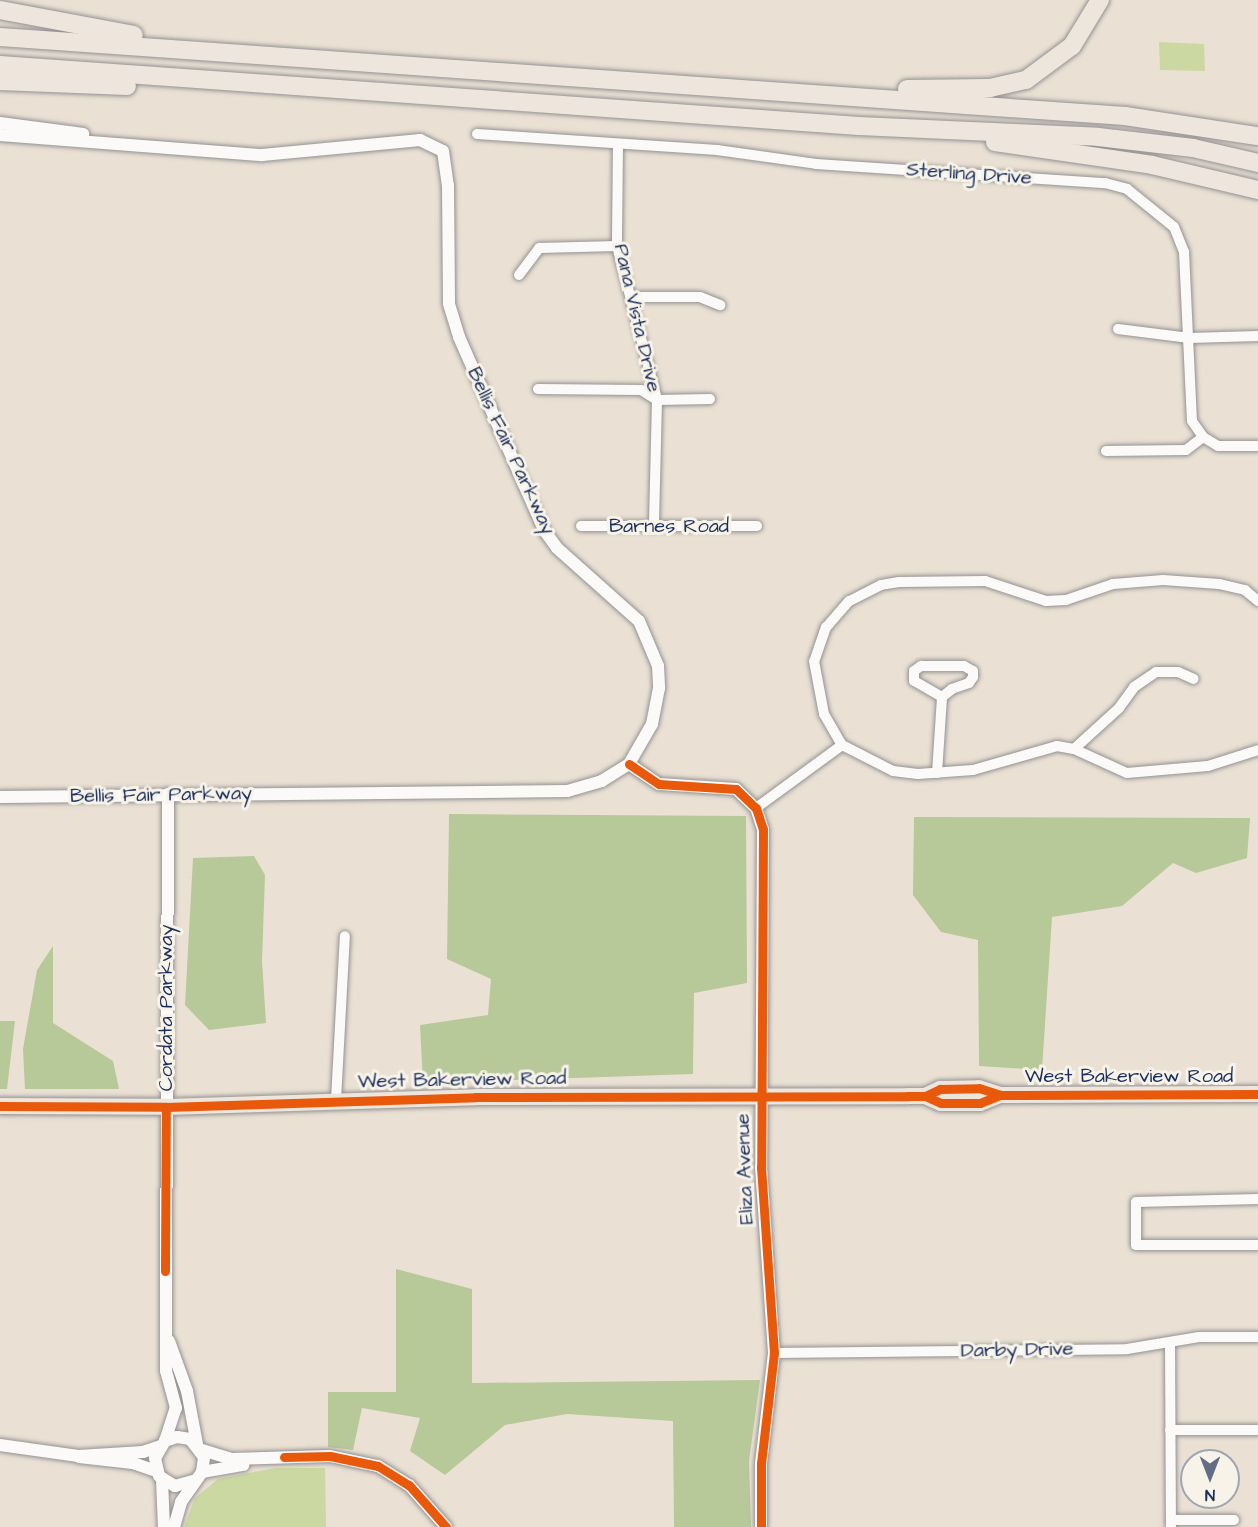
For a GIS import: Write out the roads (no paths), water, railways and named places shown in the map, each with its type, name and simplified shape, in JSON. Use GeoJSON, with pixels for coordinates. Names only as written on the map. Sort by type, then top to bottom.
{"type":"FeatureCollection","features":[{"type":"Feature","properties":{"kind":"highway"},"geometry":{"type":"LineString","coordinates":[[750,89],[1006,86],[1026,80],[1061,57],[1083,32],[1100,0]]}},
{"type":"Feature","properties":{"kind":"highway"},"geometry":{"type":"LineString","coordinates":[[0,10],[130,35],[296,57]]}},
{"type":"Feature","properties":{"kind":"highway"},"geometry":{"type":"LineString","coordinates":[[0,37],[1125,116],[1258,135]]}},
{"type":"Feature","properties":{"kind":"highway"},"geometry":{"type":"LineString","coordinates":[[0,65],[859,126],[1147,141],[1258,163]]}},
{"type":"Feature","properties":{"kind":"highway"},"geometry":{"type":"LineString","coordinates":[[0,81],[359,91]]}},
{"type":"Feature","properties":{"kind":"highway"},"geometry":{"type":"LineString","coordinates":[[859,126],[965,138],[1152,165],[1258,190]]}},
{"type":"Feature","properties":{"kind":"main road","name":"West Bakerview Road"},"geometry":{"type":"LineString","coordinates":[[0,1106],[166,1107],[336,1100],[761,1096],[925,1096],[941,1103],[980,1103],[999,1095],[1258,1094]]}},
{"type":"Feature","properties":{"kind":"street","name":"Bellis Fair Parkway"},"geometry":{"type":"LineString","coordinates":[[0,123],[77,132],[114,142]]}},
{"type":"Feature","properties":{"kind":"street","name":"Sterling Drive"},"geometry":{"type":"LineString","coordinates":[[477,134],[717,150],[816,164],[1105,183],[1127,189],[1174,227],[1184,252],[1192,421],[1203,437]]}},
{"type":"Feature","properties":{"kind":"street","name":"Bellis Fair Parkway"},"geometry":{"type":"LineString","coordinates":[[0,135],[262,155],[420,140],[443,152],[448,185],[449,304],[459,337],[544,530],[557,548],[639,621],[658,666],[659,688],[652,724],[629,764],[602,781],[567,791],[0,797]]}},
{"type":"Feature","properties":{"kind":"street","name":"Pana Vista Drive"},"geometry":{"type":"LineString","coordinates":[[618,144],[617,246],[657,400],[654,527]]}},
{"type":"Feature","properties":{"kind":"street"},"geometry":{"type":"LineString","coordinates":[[519,275],[539,248],[617,246]]}},
{"type":"Feature","properties":{"kind":"street"},"geometry":{"type":"LineString","coordinates":[[630,297],[700,297],[720,305]]}},
{"type":"Feature","properties":{"kind":"street"},"geometry":{"type":"LineString","coordinates":[[1118,329],[1189,338],[1258,336]]}},
{"type":"Feature","properties":{"kind":"street"},"geometry":{"type":"LineString","coordinates":[[538,389],[640,390],[657,400],[710,399]]}},
{"type":"Feature","properties":{"kind":"street"},"geometry":{"type":"LineString","coordinates":[[1106,451],[1186,450],[1203,437],[1218,446],[1258,446]]}},
{"type":"Feature","properties":{"kind":"street","name":"Barnes Road"},"geometry":{"type":"LineString","coordinates":[[582,526],[757,526]]}},
{"type":"Feature","properties":{"kind":"street"},"geometry":{"type":"LineString","coordinates":[[1258,601],[1245,590],[1219,584],[1163,580],[1113,584],[1066,600],[1046,602],[985,581],[925,579],[881,585],[849,601],[836,613],[818,643],[814,661],[824,714],[842,745],[893,771],[938,773],[1011,762],[1057,746],[1074,749],[1127,773],[1208,766],[1258,750]]}},
{"type":"Feature","properties":{"kind":"street"},"geometry":{"type":"LineString","coordinates":[[938,773],[942,697],[952,688],[969,683],[973,671],[964,666],[916,668],[914,681],[942,697]]}},
{"type":"Feature","properties":{"kind":"street"},"geometry":{"type":"LineString","coordinates":[[1074,749],[1119,708],[1134,687],[1156,672],[1178,672],[1194,679]]}},
{"type":"Feature","properties":{"kind":"street"},"geometry":{"type":"LineString","coordinates":[[629,764],[659,784],[736,789],[756,808],[842,745]]}},
{"type":"Feature","properties":{"kind":"street","name":"Cordata Parkway"},"geometry":{"type":"LineString","coordinates":[[163,1443],[176,1408],[166,1371],[168,794]]}},
{"type":"Feature","properties":{"kind":"street","name":"Eliza Avenue"},"geometry":{"type":"LineString","coordinates":[[756,808],[763,829],[761,1183],[774,1353],[761,1463],[761,1527]]}},
{"type":"Feature","properties":{"kind":"street"},"geometry":{"type":"LineString","coordinates":[[336,1100],[345,936]]}},
{"type":"Feature","properties":{"kind":"street"},"geometry":{"type":"LineString","coordinates":[[1258,1200],[1136,1202],[1136,1245],[1258,1245]]}},
{"type":"Feature","properties":{"kind":"street","name":"Cordata Parkway"},"geometry":{"type":"LineString","coordinates":[[166,1330],[187,1391],[200,1447]]}},
{"type":"Feature","properties":{"kind":"street","name":"Darby Drive"},"geometry":{"type":"LineString","coordinates":[[774,1353],[1126,1349],[1199,1337],[1258,1337]]}},
{"type":"Feature","properties":{"kind":"street"},"geometry":{"type":"LineString","coordinates":[[1170,1343],[1171,1524],[1234,1520]]}},
{"type":"Feature","properties":{"kind":"street"},"geometry":{"type":"LineString","coordinates":[[1170,1430],[1258,1430]]}},
{"type":"Feature","properties":{"kind":"street"},"geometry":{"type":"LineString","coordinates":[[78,1456],[143,1452],[182,1437],[200,1447],[232,1459],[330,1456],[378,1466],[410,1485],[446,1527]]}},
{"type":"Feature","properties":{"kind":"street"},"geometry":{"type":"LineString","coordinates":[[163,1443],[155,1458],[164,1527]]}},
{"type":"Feature","properties":{"kind":"street"},"geometry":{"type":"LineString","coordinates":[[0,1445],[78,1456],[93,1461],[133,1463],[176,1486],[199,1476],[284,1457]]}},
{"type":"Feature","properties":{"kind":"street"},"geometry":{"type":"LineString","coordinates":[[174,1527],[181,1502],[199,1476],[200,1447]]}}]}
